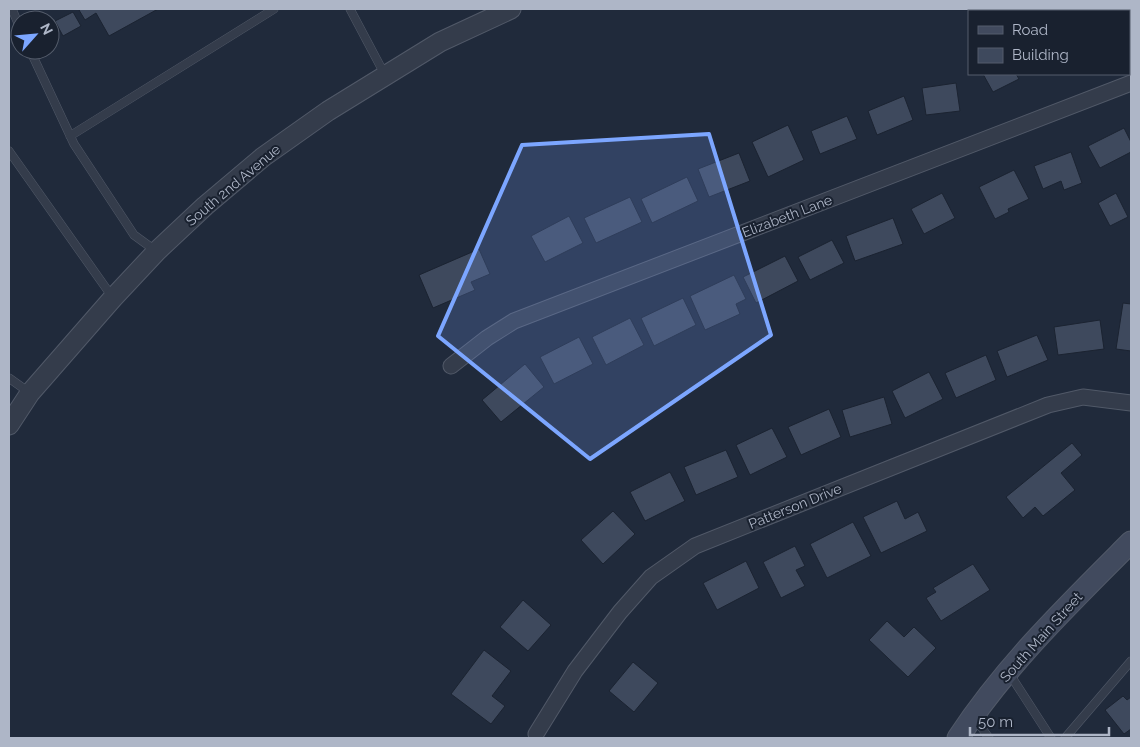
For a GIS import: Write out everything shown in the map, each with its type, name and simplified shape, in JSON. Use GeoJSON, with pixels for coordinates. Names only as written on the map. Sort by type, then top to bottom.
{"type":"FeatureCollection","features":[{"type":"Feature","properties":{"kind":"main road","name":"South Main Street"},"geometry":{"type":"LineString","coordinates":[[958,738],[1008,672],[1055,618],[1131,542]]}},
{"type":"Feature","properties":{"kind":"street","name":"South 2nd Avenue"},"geometry":{"type":"LineString","coordinates":[[9,425],[30,393],[112,298],[205,206],[263,157],[328,111],[440,42],[511,9]]}},
{"type":"Feature","properties":{"kind":"street","name":"Elizabeth Lane"},"geometry":{"type":"LineString","coordinates":[[451,366],[486,338],[514,322],[1131,83]]}},
{"type":"Feature","properties":{"kind":"street","name":"Patterson Drive"},"geometry":{"type":"LineString","coordinates":[[536,734],[575,671],[620,612],[651,577],[695,546],[1048,405],[1083,397],[1131,403]]}},
{"type":"Feature","properties":{"kind":"lane"},"geometry":{"type":"LineString","coordinates":[[70,136],[274,9]]}},
{"type":"Feature","properties":{"kind":"lane"},"geometry":{"type":"LineString","coordinates":[[350,9],[385,75]]}},
{"type":"Feature","properties":{"kind":"lane"},"geometry":{"type":"LineString","coordinates":[[35,60],[70,136],[134,235],[157,252]]}},
{"type":"Feature","properties":{"kind":"lane"},"geometry":{"type":"LineString","coordinates":[[9,151],[112,298]]}},
{"type":"Feature","properties":{"kind":"lane"},"geometry":{"type":"LineString","coordinates":[[9,378],[30,393]]}},
{"type":"Feature","properties":{"kind":"lane"},"geometry":{"type":"LineString","coordinates":[[1065,738],[1131,661]]}},
{"type":"Feature","properties":{"kind":"lane"},"geometry":{"type":"LineString","coordinates":[[1008,672],[1051,738]]}},
{"type":"Feature","properties":{"kind":"lane"},"geometry":{"type":"LineString","coordinates":[[973,716],[989,738]]}},
{"type":"Feature","properties":{"kind":"highlighted area"},"geometry":{"type":"Polygon","coordinates":[[[709,134],[771,335],[590,459],[438,336],[522,145],[709,134]]]}},
{"type":"Feature","properties":{"kind":"building"},"geometry":{"type":"Polygon","coordinates":[[[158,9],[109,36],[96,13],[85,20],[79,10],[158,9]]]}},
{"type":"Feature","properties":{"kind":"building"},"geometry":{"type":"Polygon","coordinates":[[[73,12],[81,26],[63,36],[60,30],[60,18],[73,12]]]}},
{"type":"Feature","properties":{"kind":"building"},"geometry":{"type":"Polygon","coordinates":[[[984,75],[1017,75],[1019,79],[993,92],[984,75]]]}},
{"type":"Feature","properties":{"kind":"building"},"geometry":{"type":"Polygon","coordinates":[[[956,83],[960,111],[926,115],[922,88],[956,83]]]}},
{"type":"Feature","properties":{"kind":"building"},"geometry":{"type":"Polygon","coordinates":[[[904,96],[913,120],[877,135],[868,111],[904,96]]]}},
{"type":"Feature","properties":{"kind":"building"},"geometry":{"type":"Polygon","coordinates":[[[847,116],[857,139],[820,154],[811,131],[847,116]]]}},
{"type":"Feature","properties":{"kind":"building"},"geometry":{"type":"Polygon","coordinates":[[[788,125],[804,160],[768,177],[752,142],[788,125]]]}},
{"type":"Feature","properties":{"kind":"building"},"geometry":{"type":"Polygon","coordinates":[[[1124,128],[1131,142],[1131,152],[1100,168],[1088,146],[1124,128]]]}},
{"type":"Feature","properties":{"kind":"building"},"geometry":{"type":"Polygon","coordinates":[[[1071,152],[1082,183],[1064,190],[1061,181],[1043,189],[1034,166],[1071,152]]]}},
{"type":"Feature","properties":{"kind":"building"},"geometry":{"type":"Polygon","coordinates":[[[739,153],[750,181],[709,197],[698,169],[739,153]]]}},
{"type":"Feature","properties":{"kind":"building"},"geometry":{"type":"Polygon","coordinates":[[[1014,170],[1029,199],[1008,209],[1009,212],[995,219],[979,187],[1014,170]]]}},
{"type":"Feature","properties":{"kind":"building"},"geometry":{"type":"Polygon","coordinates":[[[687,177],[698,201],[652,223],[641,199],[687,177]]]}},
{"type":"Feature","properties":{"kind":"building"},"geometry":{"type":"Polygon","coordinates":[[[942,193],[955,218],[924,234],[911,209],[942,193]]]}},
{"type":"Feature","properties":{"kind":"building"},"geometry":{"type":"Polygon","coordinates":[[[1116,193],[1128,217],[1110,226],[1098,203],[1116,193]]]}},
{"type":"Feature","properties":{"kind":"building"},"geometry":{"type":"Polygon","coordinates":[[[630,197],[642,222],[596,243],[584,218],[630,197]]]}},
{"type":"Feature","properties":{"kind":"building"},"geometry":{"type":"Polygon","coordinates":[[[569,216],[583,243],[545,262],[531,236],[569,216]]]}},
{"type":"Feature","properties":{"kind":"building"},"geometry":{"type":"Polygon","coordinates":[[[893,218],[903,244],[855,261],[846,236],[893,218]]]}},
{"type":"Feature","properties":{"kind":"building"},"geometry":{"type":"Polygon","coordinates":[[[832,240],[844,263],[810,280],[798,257],[832,240]]]}},
{"type":"Feature","properties":{"kind":"building"},"geometry":{"type":"Polygon","coordinates":[[[479,249],[490,274],[471,282],[475,290],[433,308],[419,275],[479,249]]]}},
{"type":"Feature","properties":{"kind":"building"},"geometry":{"type":"Polygon","coordinates":[[[785,256],[798,281],[756,303],[743,277],[785,256]]]}},
{"type":"Feature","properties":{"kind":"building"},"geometry":{"type":"Polygon","coordinates":[[[734,275],[746,299],[736,304],[740,314],[705,330],[690,296],[734,275]]]}},
{"type":"Feature","properties":{"kind":"building"},"geometry":{"type":"Polygon","coordinates":[[[683,298],[696,325],[654,346],[641,318],[683,298]]]}},
{"type":"Feature","properties":{"kind":"building"},"geometry":{"type":"Polygon","coordinates":[[[1123,303],[1131,304],[1131,351],[1116,349],[1123,303]]]}},
{"type":"Feature","properties":{"kind":"building"},"geometry":{"type":"Polygon","coordinates":[[[630,318],[644,345],[606,365],[592,337],[630,318]]]}},
{"type":"Feature","properties":{"kind":"building"},"geometry":{"type":"Polygon","coordinates":[[[1100,320],[1104,349],[1058,355],[1054,327],[1100,320]]]}},
{"type":"Feature","properties":{"kind":"building"},"geometry":{"type":"Polygon","coordinates":[[[1037,335],[1048,360],[1007,377],[997,351],[1037,335]]]}},
{"type":"Feature","properties":{"kind":"building"},"geometry":{"type":"Polygon","coordinates":[[[579,337],[593,364],[554,384],[540,357],[579,337]]]}},
{"type":"Feature","properties":{"kind":"building"},"geometry":{"type":"Polygon","coordinates":[[[986,355],[996,380],[956,398],[945,373],[986,355]]]}},
{"type":"Feature","properties":{"kind":"building"},"geometry":{"type":"Polygon","coordinates":[[[525,364],[544,387],[501,422],[482,400],[525,364]]]}},
{"type":"Feature","properties":{"kind":"building"},"geometry":{"type":"Polygon","coordinates":[[[929,372],[943,399],[905,418],[892,391],[929,372]]]}},
{"type":"Feature","properties":{"kind":"building"},"geometry":{"type":"Polygon","coordinates":[[[884,397],[892,424],[850,437],[842,410],[884,397]]]}},
{"type":"Feature","properties":{"kind":"building"},"geometry":{"type":"Polygon","coordinates":[[[829,409],[841,437],[801,455],[788,427],[829,409]]]}},
{"type":"Feature","properties":{"kind":"building"},"geometry":{"type":"Polygon","coordinates":[[[772,428],[787,457],[750,475],[736,445],[772,428]]]}},
{"type":"Feature","properties":{"kind":"building"},"geometry":{"type":"Polygon","coordinates":[[[1072,443],[1082,455],[1061,473],[1075,490],[1043,516],[1035,507],[1023,518],[1006,497],[1072,443]]]}},
{"type":"Feature","properties":{"kind":"building"},"geometry":{"type":"Polygon","coordinates":[[[726,450],[738,477],[696,495],[684,467],[726,450]]]}},
{"type":"Feature","properties":{"kind":"building"},"geometry":{"type":"Polygon","coordinates":[[[670,472],[685,501],[645,521],[630,492],[670,472]]]}},
{"type":"Feature","properties":{"kind":"building"},"geometry":{"type":"Polygon","coordinates":[[[897,501],[905,519],[918,512],[927,531],[881,553],[863,517],[897,501]]]}},
{"type":"Feature","properties":{"kind":"building"},"geometry":{"type":"Polygon","coordinates":[[[613,511],[635,534],[603,564],[581,540],[613,511]]]}},
{"type":"Feature","properties":{"kind":"building"},"geometry":{"type":"Polygon","coordinates":[[[853,522],[871,556],[827,578],[810,544],[853,522]]]}},
{"type":"Feature","properties":{"kind":"building"},"geometry":{"type":"Polygon","coordinates":[[[795,546],[805,566],[796,570],[805,586],[781,598],[763,562],[795,546]]]}},
{"type":"Feature","properties":{"kind":"building"},"geometry":{"type":"Polygon","coordinates":[[[746,561],[759,588],[717,610],[703,583],[746,561]]]}},
{"type":"Feature","properties":{"kind":"building"},"geometry":{"type":"Polygon","coordinates":[[[973,564],[990,590],[941,621],[926,598],[936,592],[933,588],[973,564]]]}},
{"type":"Feature","properties":{"kind":"building"},"geometry":{"type":"Polygon","coordinates":[[[523,600],[551,625],[528,651],[500,627],[523,600]]]}},
{"type":"Feature","properties":{"kind":"building"},"geometry":{"type":"Polygon","coordinates":[[[887,621],[904,637],[914,627],[936,648],[908,677],[869,640],[887,621]]]}},
{"type":"Feature","properties":{"kind":"building"},"geometry":{"type":"Polygon","coordinates":[[[484,650],[511,671],[492,696],[505,706],[491,724],[451,694],[484,650]]]}},
{"type":"Feature","properties":{"kind":"building"},"geometry":{"type":"Polygon","coordinates":[[[633,662],[658,683],[634,712],[609,691],[633,662]]]}},
{"type":"Feature","properties":{"kind":"building"},"geometry":{"type":"Polygon","coordinates":[[[1123,696],[1127,700],[1131,697],[1131,729],[1124,734],[1105,710],[1123,696]]]}}]}
